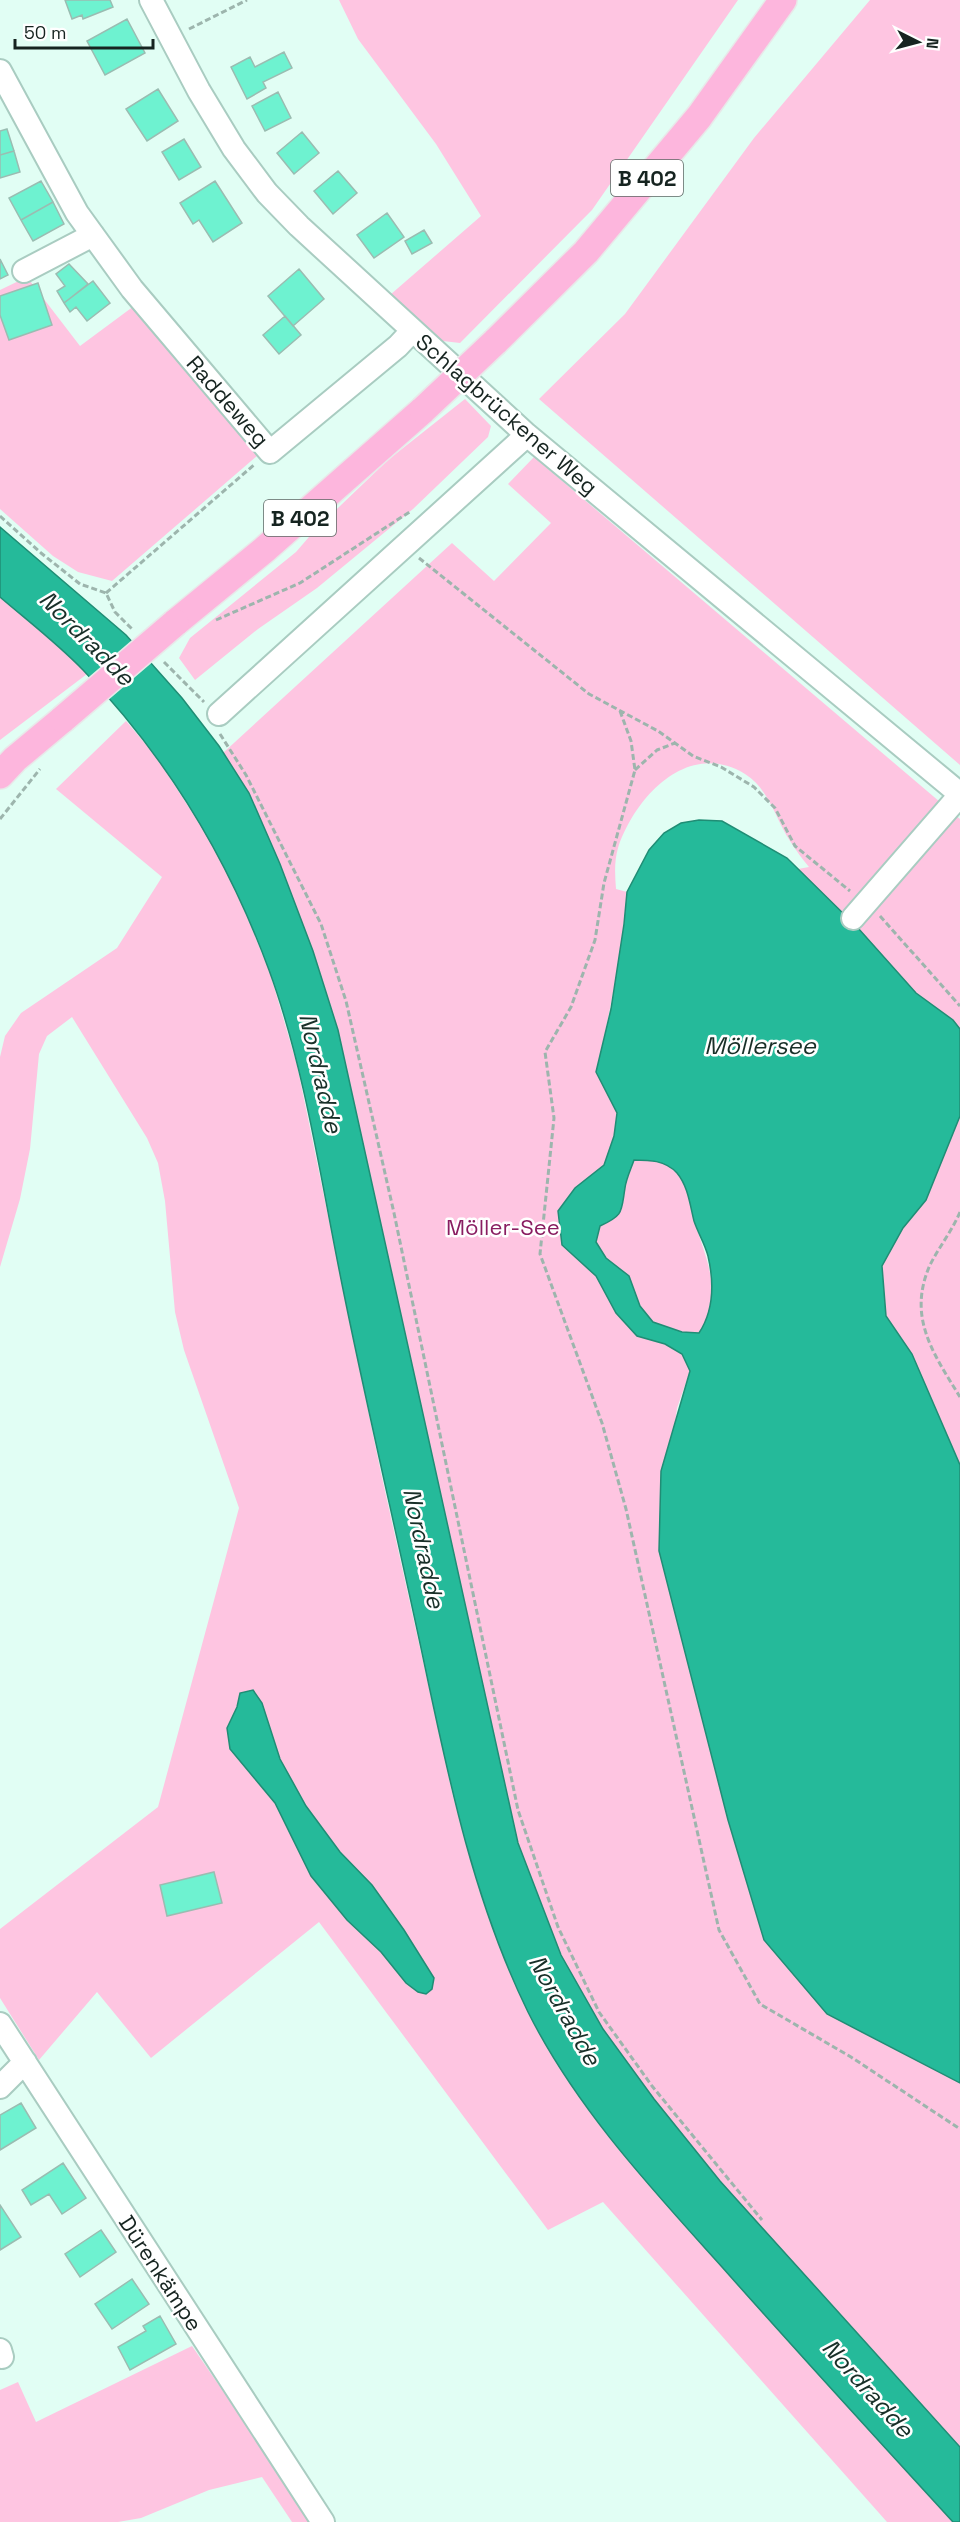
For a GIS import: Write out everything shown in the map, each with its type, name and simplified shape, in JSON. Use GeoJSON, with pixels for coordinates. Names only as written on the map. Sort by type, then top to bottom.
{"type":"FeatureCollection","features":[{"type":"Feature","properties":{"kind":"main road","name":"B 402"},"geometry":{"type":"LineString","coordinates":[[0,775],[15,759],[264,550],[423,410],[586,252],[699,117],[783,0]]}},
{"type":"Feature","properties":{"kind":"street","name":"Schlagbrückener Weg"},"geometry":{"type":"LineString","coordinates":[[151,0],[234,149],[267,193],[331,257],[527,435],[960,794]]}},
{"type":"Feature","properties":{"kind":"street","name":"Raddeweg"},"geometry":{"type":"LineString","coordinates":[[0,71],[77,213],[132,289],[270,452],[398,346],[412,331]]}},
{"type":"Feature","properties":{"kind":"street"},"geometry":{"type":"LineString","coordinates":[[24,271],[93,235]]}},
{"type":"Feature","properties":{"kind":"street"},"geometry":{"type":"LineString","coordinates":[[219,714],[527,435]]}},
{"type":"Feature","properties":{"kind":"street"},"geometry":{"type":"LineString","coordinates":[[860,910],[960,794]]}},
{"type":"Feature","properties":{"kind":"street","name":"Dürenkämpe"},"geometry":{"type":"LineString","coordinates":[[0,2024],[323,2522]]}},
{"type":"Feature","properties":{"kind":"street"},"geometry":{"type":"LineString","coordinates":[[0,2087],[25,2062]]}},
{"type":"Feature","properties":{"kind":"path"},"geometry":{"type":"LineString","coordinates":[[171,38],[247,0]]}},
{"type":"Feature","properties":{"kind":"path"},"geometry":{"type":"LineString","coordinates":[[0,516],[80,584],[106,593],[270,452]]}},
{"type":"Feature","properties":{"kind":"path"},"geometry":{"type":"LineString","coordinates":[[214,621],[300,583],[413,509]]}},
{"type":"Feature","properties":{"kind":"path"},"geometry":{"type":"LineString","coordinates":[[404,545],[589,694],[675,743],[693,756],[721,767],[754,787],[775,808],[795,846],[853,894],[860,910],[960,1006]]}},
{"type":"Feature","properties":{"kind":"path"},"geometry":{"type":"LineString","coordinates":[[620,711],[631,741],[635,770],[604,883],[595,940],[571,1007],[545,1052],[554,1118],[540,1254],[602,1423],[626,1509],[719,1930],[760,2004],[851,2057],[960,2129]]}},
{"type":"Feature","properties":{"kind":"path"},"geometry":{"type":"LineString","coordinates":[[219,714],[219,731],[246,775],[321,924],[346,1001],[380,1146],[518,1810],[558,1927],[599,2012],[652,2086],[762,2220]]}},
{"type":"Feature","properties":{"kind":"path"},"geometry":{"type":"LineString","coordinates":[[635,770],[657,750],[675,743]]}},
{"type":"Feature","properties":{"kind":"path"},"geometry":{"type":"LineString","coordinates":[[0,819],[45,764]]}},
{"type":"Feature","properties":{"kind":"path"},"geometry":{"type":"LineString","coordinates":[[960,1212],[931,1263],[921,1288],[920,1309],[930,1348],[960,1397]]}},
{"type":"Feature","properties":{"kind":"green space"},"geometry":{"type":"Polygon","coordinates":[[[339,0],[738,0],[592,210],[460,343],[443,341],[390,295],[481,216],[436,144],[358,39],[339,0]]]}},
{"type":"Feature","properties":{"kind":"green space"},"geometry":{"type":"Polygon","coordinates":[[[870,0],[960,0],[960,765],[539,399],[625,314],[754,138],[870,0]]]}},
{"type":"Feature","properties":{"kind":"green space"},"geometry":{"type":"Polygon","coordinates":[[[27,277],[80,346],[134,306],[257,456],[112,581],[78,572],[53,556],[0,509],[0,290],[27,277]]]}},
{"type":"Feature","properties":{"kind":"green space"},"geometry":{"type":"Polygon","coordinates":[[[465,399],[491,426],[488,437],[413,509],[317,588],[258,629],[195,680],[179,658],[190,638],[296,552],[315,530],[388,460],[465,399]]]}},
{"type":"Feature","properties":{"kind":"green space","name":"Möller-See"},"geometry":{"type":"Polygon","coordinates":[[[534,457],[960,819],[960,1029],[953,1020],[916,993],[858,928],[798,869],[809,867],[790,841],[766,796],[753,780],[724,765],[704,764],[684,769],[666,779],[651,793],[637,810],[626,829],[616,858],[616,889],[627,892],[615,983],[596,1072],[617,1113],[614,1136],[604,1165],[575,1188],[562,1245],[596,1276],[616,1313],[637,1336],[665,1344],[682,1354],[690,1371],[677,1408],[659,1551],[728,1820],[764,1940],[960,2083],[960,2447],[720,2181],[654,2099],[603,2029],[561,1955],[518,1843],[338,1030],[313,951],[280,864],[249,793],[223,753],[452,543],[494,581],[551,523],[508,484],[534,457]]]}},
{"type":"Feature","properties":{"kind":"green space"},"geometry":{"type":"Polygon","coordinates":[[[0,597],[61,648],[87,674],[0,740],[0,597]]]}},
{"type":"Feature","properties":{"kind":"green space"},"geometry":{"type":"Polygon","coordinates":[[[126,721],[155,755],[205,832],[236,890],[270,973],[297,1065],[381,1473],[453,1796],[477,1881],[503,1953],[529,2013],[580,2098],[659,2197],[953,2522],[887,2522],[603,2202],[548,2230],[319,1922],[151,2058],[97,1992],[39,2060],[0,1998],[0,1929],[158,1807],[239,1508],[184,1350],[175,1312],[165,1201],[158,1163],[147,1138],[72,1017],[47,1036],[39,1054],[30,1149],[20,1199],[0,1267],[0,1057],[5,1036],[21,1013],[117,948],[162,877],[56,789],[126,721]]]}},
{"type":"Feature","properties":{"kind":"green space"},"geometry":{"type":"Polygon","coordinates":[[[960,1116],[960,1464],[912,1354],[886,1316],[882,1266],[903,1228],[926,1200],[960,1116]]]}},
{"type":"Feature","properties":{"kind":"green space"},"geometry":{"type":"Polygon","coordinates":[[[634,1160],[666,1165],[680,1177],[686,1190],[711,1278],[711,1305],[699,1333],[682,1332],[653,1322],[640,1306],[629,1276],[606,1258],[596,1242],[600,1226],[620,1212],[626,1181],[634,1160]]]}},
{"type":"Feature","properties":{"kind":"green space"},"geometry":{"type":"Polygon","coordinates":[[[192,2346],[258,2442],[323,2522],[292,2522],[262,2477],[209,2490],[141,2518],[118,2522],[0,2522],[0,2390],[18,2382],[36,2422],[192,2346]]]}},
{"type":"Feature","properties":{"kind":"water","name":"Nordradde"},"geometry":{"type":"Polygon","coordinates":[[[0,527],[126,635],[182,698],[219,746],[249,793],[280,864],[313,951],[338,1030],[518,1843],[561,1955],[603,2029],[654,2099],[720,2181],[960,2447],[960,2522],[953,2522],[642,2177],[616,2146],[569,2081],[528,2012],[492,1928],[454,1796],[354,1340],[303,1089],[269,970],[234,888],[214,849],[168,773],[113,703],[83,670],[0,597],[0,527]]]}},
{"type":"Feature","properties":{"kind":"water","name":"Möllersee"},"geometry":{"type":"Polygon","coordinates":[[[699,820],[722,821],[787,858],[858,928],[916,993],[953,1020],[960,1029],[960,1116],[926,1200],[903,1228],[882,1266],[886,1316],[912,1354],[960,1465],[960,2083],[827,2014],[764,1940],[728,1820],[659,1551],[661,1471],[690,1371],[682,1354],[665,1344],[637,1336],[616,1313],[596,1276],[562,1245],[558,1211],[575,1188],[604,1165],[614,1136],[617,1113],[596,1072],[611,1009],[627,892],[649,850],[664,833],[681,823],[699,820]],[[634,1160],[626,1181],[620,1212],[600,1226],[596,1242],[606,1258],[629,1276],[640,1306],[653,1322],[682,1332],[699,1333],[708,1315],[711,1276],[708,1256],[694,1221],[686,1190],[681,1178],[667,1165],[634,1160]]]}},
{"type":"Feature","properties":{"kind":"water"},"geometry":{"type":"Polygon","coordinates":[[[253,1690],[262,1703],[280,1759],[306,1806],[340,1852],[372,1885],[434,1978],[432,1989],[426,1994],[418,1992],[406,1983],[381,1952],[347,1920],[311,1876],[275,1803],[230,1749],[227,1728],[237,1707],[240,1693],[253,1690]]]}},
{"type":"Feature","properties":{"kind":"building"},"geometry":{"type":"Polygon","coordinates":[[[65,0],[110,0],[113,7],[83,19],[82,15],[72,19],[65,0]]]}},
{"type":"Feature","properties":{"kind":"building"},"geometry":{"type":"Polygon","coordinates":[[[127,19],[145,53],[105,75],[87,41],[127,19]]]}},
{"type":"Feature","properties":{"kind":"building"},"geometry":{"type":"Polygon","coordinates":[[[284,52],[292,68],[263,82],[266,88],[247,99],[231,67],[250,57],[255,67],[284,52]]]}},
{"type":"Feature","properties":{"kind":"building"},"geometry":{"type":"Polygon","coordinates":[[[158,89],[178,121],[147,141],[126,109],[158,89]]]}},
{"type":"Feature","properties":{"kind":"building"},"geometry":{"type":"Polygon","coordinates":[[[278,92],[291,118],[265,131],[252,106],[278,92]]]}},
{"type":"Feature","properties":{"kind":"building"},"geometry":{"type":"Polygon","coordinates":[[[7,129],[14,151],[0,155],[0,131],[7,129]]]}},
{"type":"Feature","properties":{"kind":"building"},"geometry":{"type":"Polygon","coordinates":[[[302,132],[319,153],[294,174],[277,153],[302,132]]]}},
{"type":"Feature","properties":{"kind":"building"},"geometry":{"type":"Polygon","coordinates":[[[184,139],[201,167],[179,180],[162,152],[184,139]]]}},
{"type":"Feature","properties":{"kind":"building"},"geometry":{"type":"Polygon","coordinates":[[[14,151],[20,172],[0,178],[0,155],[14,151]]]}},
{"type":"Feature","properties":{"kind":"building"},"geometry":{"type":"Polygon","coordinates":[[[338,171],[357,193],[333,214],[314,191],[338,171]]]}},
{"type":"Feature","properties":{"kind":"building"},"geometry":{"type":"Polygon","coordinates":[[[41,181],[53,202],[21,220],[9,198],[41,181]]]}},
{"type":"Feature","properties":{"kind":"building"},"geometry":{"type":"Polygon","coordinates":[[[215,181],[242,223],[213,242],[199,220],[193,224],[180,203],[215,181]]]}},
{"type":"Feature","properties":{"kind":"building"},"geometry":{"type":"Polygon","coordinates":[[[53,202],[64,224],[33,241],[21,220],[53,202]]]}},
{"type":"Feature","properties":{"kind":"building"},"geometry":{"type":"Polygon","coordinates":[[[387,213],[404,237],[374,258],[357,235],[387,213]]]}},
{"type":"Feature","properties":{"kind":"building"},"geometry":{"type":"Polygon","coordinates":[[[424,230],[432,243],[412,254],[405,241],[424,230]]]}},
{"type":"Feature","properties":{"kind":"building"},"geometry":{"type":"Polygon","coordinates":[[[0,259],[8,275],[0,279],[0,259]]]}},
{"type":"Feature","properties":{"kind":"building"},"geometry":{"type":"Polygon","coordinates":[[[69,264],[88,284],[64,303],[57,291],[65,286],[56,274],[69,264]]]}},
{"type":"Feature","properties":{"kind":"building"},"geometry":{"type":"Polygon","coordinates":[[[299,269],[324,299],[293,326],[268,296],[299,269]]]}},
{"type":"Feature","properties":{"kind":"building"},"geometry":{"type":"Polygon","coordinates":[[[93,281],[110,303],[87,321],[76,307],[70,312],[64,303],[93,281]]]}},
{"type":"Feature","properties":{"kind":"building"},"geometry":{"type":"Polygon","coordinates":[[[38,283],[52,325],[9,340],[0,315],[0,296],[38,283]]]}},
{"type":"Feature","properties":{"kind":"building"},"geometry":{"type":"Polygon","coordinates":[[[285,316],[301,335],[279,354],[263,335],[285,316]]]}},
{"type":"Feature","properties":{"kind":"building"},"geometry":{"type":"Polygon","coordinates":[[[214,1872],[222,1903],[167,1916],[160,1885],[214,1872]]]}},
{"type":"Feature","properties":{"kind":"building"},"geometry":{"type":"Polygon","coordinates":[[[21,2103],[36,2128],[0,2150],[0,2115],[21,2103]]]}},
{"type":"Feature","properties":{"kind":"building"},"geometry":{"type":"Polygon","coordinates":[[[63,2163],[86,2198],[62,2214],[49,2194],[31,2205],[22,2190],[63,2163]]]}},
{"type":"Feature","properties":{"kind":"building"},"geometry":{"type":"Polygon","coordinates":[[[0,2205],[21,2237],[0,2250],[0,2205]]]}},
{"type":"Feature","properties":{"kind":"building"},"geometry":{"type":"Polygon","coordinates":[[[101,2230],[116,2252],[80,2277],[65,2254],[101,2230]]]}},
{"type":"Feature","properties":{"kind":"building"},"geometry":{"type":"Polygon","coordinates":[[[132,2279],[149,2304],[112,2329],[95,2304],[132,2279]]]}},
{"type":"Feature","properties":{"kind":"building"},"geometry":{"type":"Polygon","coordinates":[[[160,2316],[176,2344],[130,2370],[118,2347],[146,2331],[143,2326],[160,2316]]]}}]}
